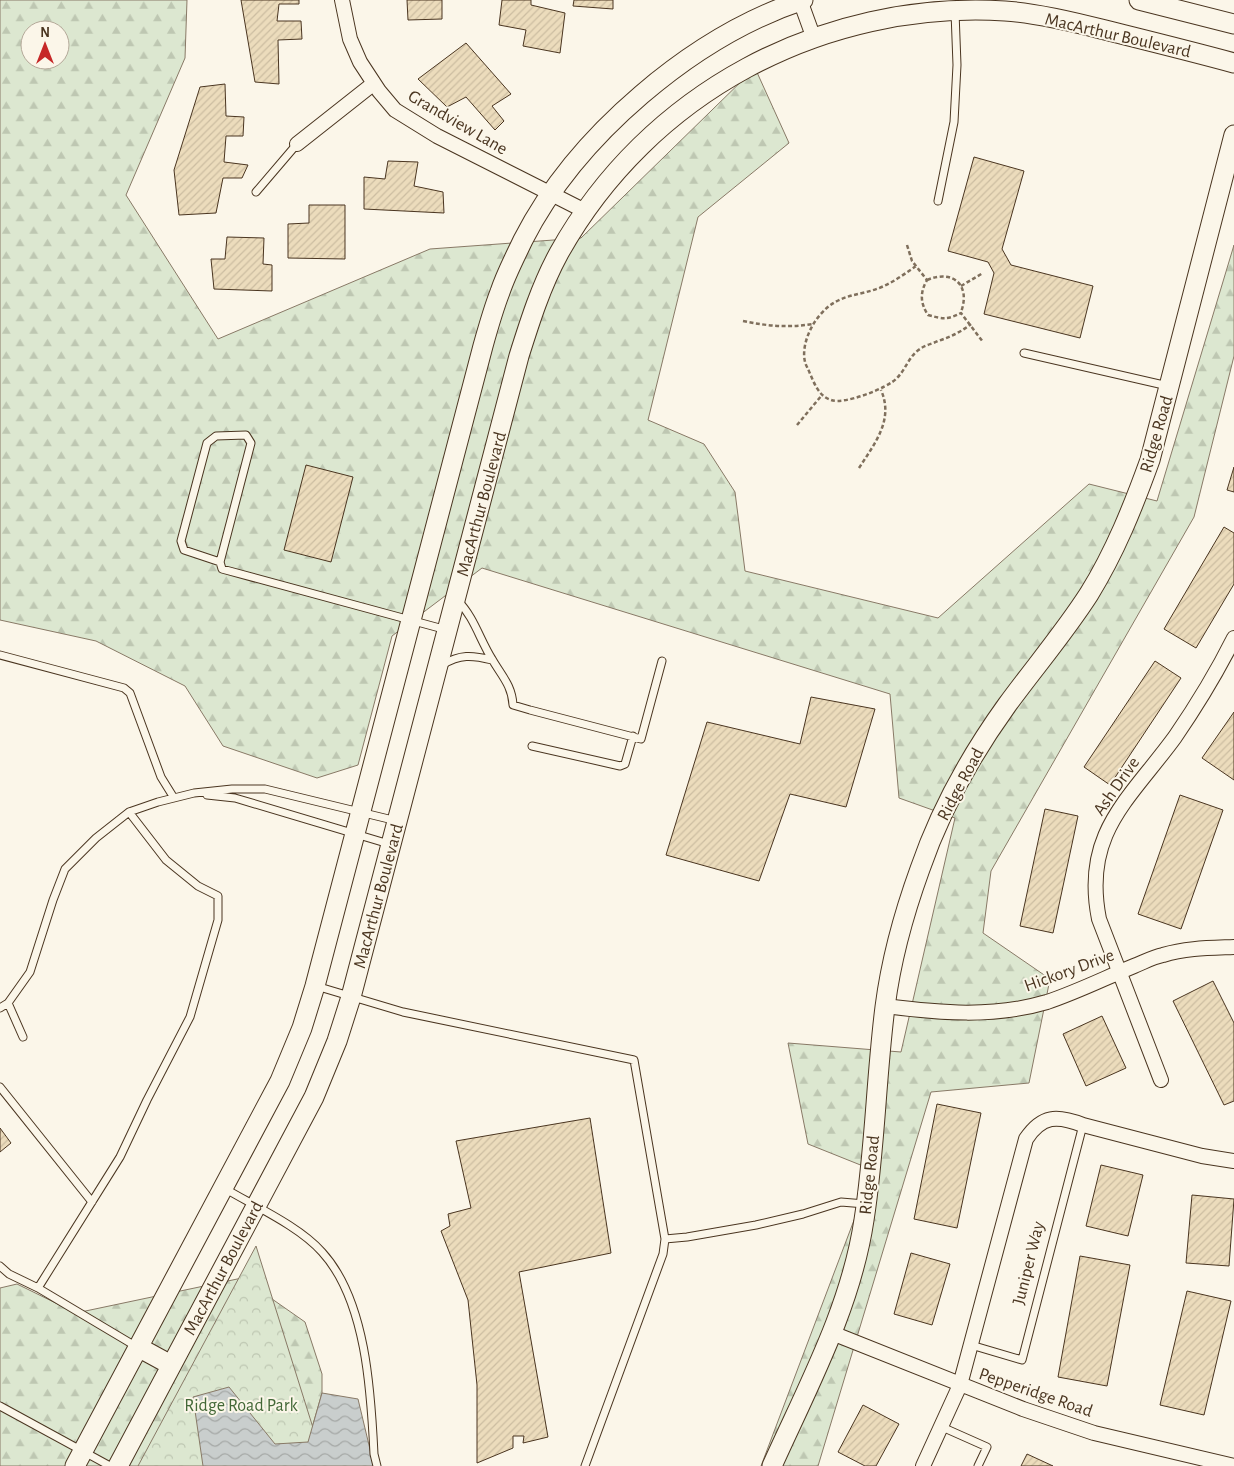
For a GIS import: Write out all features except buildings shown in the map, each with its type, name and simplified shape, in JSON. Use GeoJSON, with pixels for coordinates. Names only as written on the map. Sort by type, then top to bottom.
{"type":"FeatureCollection","features":[{"type":"Feature","properties":{"kind":"main road"},"geometry":{"type":"LineString","coordinates":[[79,1459],[280,1081],[302,1028],[315,986],[483,346],[500,291],[524,239],[551,194],[586,149],[625,108],[670,72],[715,42],[756,20],[801,0]]}},
{"type":"Feature","properties":{"kind":"main road"},"geometry":{"type":"LineString","coordinates":[[1139,0],[1178,6],[1234,24]]}},
{"type":"Feature","properties":{"kind":"main road","name":"MacArthur Boulevard"},"geometry":{"type":"LineString","coordinates":[[118,1466],[314,1097],[337,1041],[351,997],[519,356],[535,304],[558,254],[586,210],[617,171],[650,136],[692,102],[734,74],[772,54],[813,36],[858,23],[904,14],[955,9],[1007,11],[1058,19],[1234,63]]}},
{"type":"Feature","properties":{"kind":"main road","name":"Ridge Road"},"geometry":{"type":"LineString","coordinates":[[772,1466],[832,1333],[857,1257],[866,1204],[885,1006],[906,910],[920,866],[958,783],[1008,705],[1062,635],[1089,593],[1114,549],[1134,506],[1150,460],[1170,387],[1234,135]]}},
{"type":"Feature","properties":{"kind":"main road"},"geometry":{"type":"LineString","coordinates":[[138,1347],[171,1365]]}},
{"type":"Feature","properties":{"kind":"street","name":"Grandview Lane"},"geometry":{"type":"LineString","coordinates":[[342,0],[350,39],[360,62],[373,84],[395,110],[437,136],[586,210]]}},
{"type":"Feature","properties":{"kind":"street"},"geometry":{"type":"LineString","coordinates":[[801,0],[813,36]]}},
{"type":"Feature","properties":{"kind":"street"},"geometry":{"type":"LineString","coordinates":[[297,144],[373,84]]}},
{"type":"Feature","properties":{"kind":"street","name":"Ash Drive"},"geometry":{"type":"LineString","coordinates":[[1161,1080],[1099,919],[1095,900],[1094,880],[1096,861],[1103,838],[1113,818],[1175,737],[1203,694],[1234,638]]}},
{"type":"Feature","properties":{"kind":"street","name":"Hickory Drive"},"geometry":{"type":"LineString","coordinates":[[885,1006],[939,1013],[977,1013],[1014,1009],[1045,1002],[1081,990],[1161,955],[1190,949],[1234,947]]}},
{"type":"Feature","properties":{"kind":"street","name":"Juniper Way"},"geometry":{"type":"LineString","coordinates":[[923,1466],[960,1385],[1026,1139],[1037,1126],[1053,1118],[1066,1118],[1083,1125],[1202,1156],[1234,1161]]}},
{"type":"Feature","properties":{"kind":"street","name":"Pepperidge Road"},"geometry":{"type":"LineString","coordinates":[[832,1333],[960,1385],[1094,1433],[1234,1466]]}},
{"type":"Feature","properties":{"kind":"lane"},"geometry":{"type":"LineString","coordinates":[[938,201],[954,122],[957,65],[955,9]]}},
{"type":"Feature","properties":{"kind":"lane"},"geometry":{"type":"LineString","coordinates":[[256,192],[297,144]]}},
{"type":"Feature","properties":{"kind":"lane"},"geometry":{"type":"LineString","coordinates":[[1024,353],[1170,387]]}},
{"type":"Feature","properties":{"kind":"lane"},"geometry":{"type":"LineString","coordinates":[[220,562],[184,550],[181,541],[207,442],[216,436],[246,436],[251,443],[220,562],[222,569],[448,630]]}},
{"type":"Feature","properties":{"kind":"lane"},"geometry":{"type":"LineString","coordinates":[[456,599],[472,620],[492,660],[503,674],[513,696],[514,705],[642,739],[662,661]]}},
{"type":"Feature","properties":{"kind":"lane"},"geometry":{"type":"LineString","coordinates":[[0,655],[124,688],[130,693],[161,777],[174,798]]}},
{"type":"Feature","properties":{"kind":"lane"},"geometry":{"type":"LineString","coordinates":[[438,668],[451,660],[472,655],[492,660]]}},
{"type":"Feature","properties":{"kind":"lane"},"geometry":{"type":"LineString","coordinates":[[532,746],[620,766],[625,764],[633,736]]}},
{"type":"Feature","properties":{"kind":"lane"},"geometry":{"type":"LineString","coordinates":[[0,1008],[8,1003],[30,972],[65,869],[96,838],[129,812],[194,794],[232,789],[265,789],[397,822]]}},
{"type":"Feature","properties":{"kind":"lane"},"geometry":{"type":"LineString","coordinates":[[194,794],[235,798],[391,844]]}},
{"type":"Feature","properties":{"kind":"lane"},"geometry":{"type":"LineString","coordinates":[[38,1288],[120,1158],[147,1100],[190,1017],[218,920],[218,896],[198,886],[166,860],[129,812]]}},
{"type":"Feature","properties":{"kind":"lane"},"geometry":{"type":"LineString","coordinates":[[315,986],[403,1012],[634,1060],[665,1239],[663,1254],[652,1289],[585,1466]]}},
{"type":"Feature","properties":{"kind":"lane"},"geometry":{"type":"LineString","coordinates":[[8,1003],[23,1037]]}},
{"type":"Feature","properties":{"kind":"lane"},"geometry":{"type":"LineString","coordinates":[[0,1087],[92,1202]]}},
{"type":"Feature","properties":{"kind":"lane","name":"Juniper Way"},"geometry":{"type":"LineString","coordinates":[[971,1345],[1022,1360],[1083,1125]]}},
{"type":"Feature","properties":{"kind":"lane"},"geometry":{"type":"LineString","coordinates":[[223,1188],[294,1229],[322,1251],[341,1277],[356,1318],[366,1360],[374,1454],[377,1466]]}},
{"type":"Feature","properties":{"kind":"lane"},"geometry":{"type":"LineString","coordinates":[[665,1239],[756,1225],[803,1214],[840,1202],[866,1204]]}},
{"type":"Feature","properties":{"kind":"lane"},"geometry":{"type":"LineString","coordinates":[[0,1266],[9,1274],[38,1288],[138,1347]]}},
{"type":"Feature","properties":{"kind":"lane"},"geometry":{"type":"LineString","coordinates":[[0,1406],[79,1459],[110,1466]]}},
{"type":"Feature","properties":{"kind":"lane"},"geometry":{"type":"LineString","coordinates":[[942,1427],[987,1447],[978,1466]]}},
{"type":"Feature","properties":{"kind":"path"},"geometry":{"type":"LineString","coordinates":[[907,245],[912,261],[927,280]]}},
{"type":"Feature","properties":{"kind":"path"},"geometry":{"type":"LineString","coordinates":[[916,266],[883,286],[836,300],[820,314],[804,349],[804,362],[822,395],[831,401],[843,400],[881,390],[897,379],[911,358],[921,348],[961,332],[971,324]]}},
{"type":"Feature","properties":{"kind":"path"},"geometry":{"type":"LineString","coordinates":[[961,286],[983,273]]}},
{"type":"Feature","properties":{"kind":"path"},"geometry":{"type":"LineString","coordinates":[[936,276],[947,277],[961,286],[965,294],[961,312],[950,319],[941,319],[928,315],[923,307],[922,299],[922,288],[927,280],[936,276]]}},
{"type":"Feature","properties":{"kind":"path"},"geometry":{"type":"LineString","coordinates":[[961,312],[983,342]]}},
{"type":"Feature","properties":{"kind":"path"},"geometry":{"type":"LineString","coordinates":[[743,321],[768,326],[791,327],[814,324]]}},
{"type":"Feature","properties":{"kind":"path"},"geometry":{"type":"LineString","coordinates":[[859,468],[883,425],[886,412],[885,400],[881,390]]}},
{"type":"Feature","properties":{"kind":"path"},"geometry":{"type":"LineString","coordinates":[[797,425],[822,395]]}},
{"type":"Feature","properties":{"kind":"green space"},"geometry":{"type":"Polygon","coordinates":[[[0,0],[187,0],[185,58],[126,195],[218,339],[430,249],[581,238],[755,68],[789,143],[698,217],[648,420],[704,444],[735,492],[745,571],[938,618],[1089,484],[1157,501],[1234,245],[1234,356],[1194,517],[991,871],[983,933],[1050,979],[1029,1083],[931,1092],[818,1466],[761,1466],[873,1170],[808,1144],[788,1043],[901,1052],[955,818],[899,798],[890,694],[482,568],[392,636],[358,765],[317,778],[223,746],[185,686],[96,641],[0,620],[0,0]]]}},
{"type":"Feature","properties":{"kind":"green space","name":"Ridge Road Park"},"geometry":{"type":"Polygon","coordinates":[[[256,1246],[325,1466],[138,1466],[256,1246]]]}},
{"type":"Feature","properties":{"kind":"green space"},"geometry":{"type":"Polygon","coordinates":[[[242,1278],[305,1322],[322,1374],[322,1393],[308,1442],[203,1466],[0,1466],[0,1288],[17,1284],[76,1313],[242,1278]]]}},
{"type":"Feature","properties":{"kind":"water"},"geometry":{"type":"Polygon","coordinates":[[[229,1387],[275,1444],[308,1442],[322,1393],[358,1399],[374,1466],[203,1466],[193,1397],[229,1387]]]}}]}
